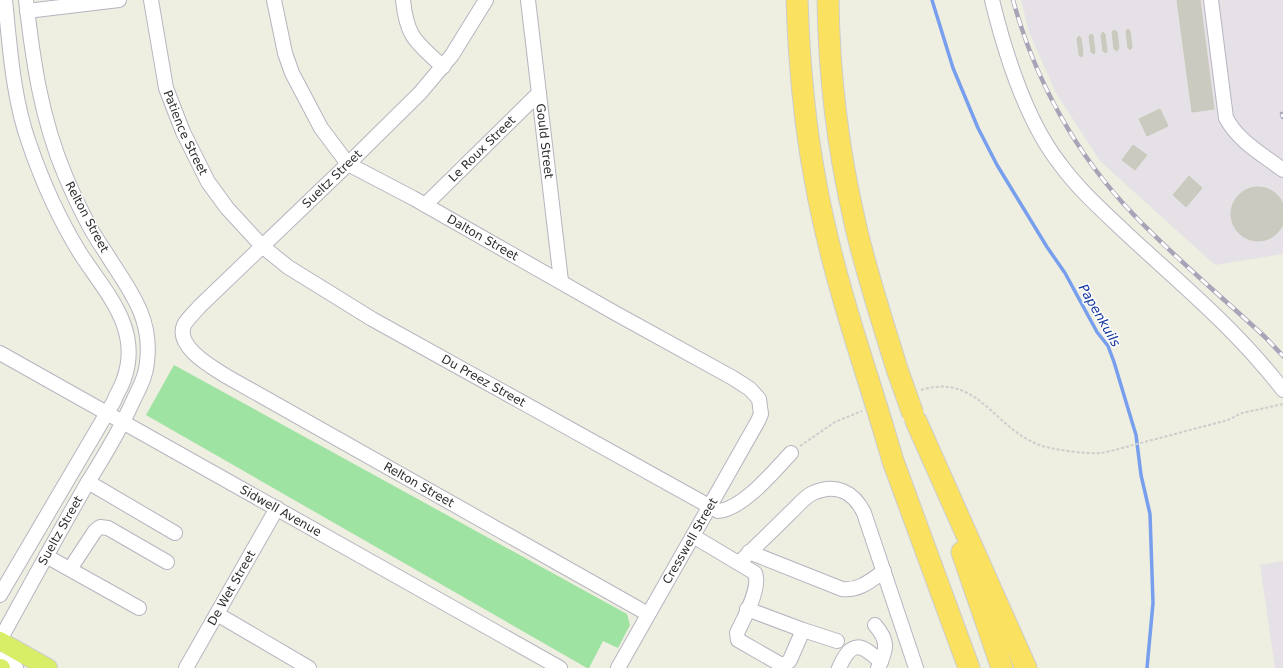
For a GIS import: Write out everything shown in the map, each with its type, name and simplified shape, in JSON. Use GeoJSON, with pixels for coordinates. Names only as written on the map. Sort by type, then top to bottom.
{"type":"FeatureCollection","features":[{"type":"Feature","properties":{"kind":"highway"},"geometry":{"type":"LineString","coordinates":[[797,0],[799,59],[815,179],[834,265],[958,668]]}},
{"type":"Feature","properties":{"kind":"highway"},"geometry":{"type":"LineString","coordinates":[[828,0],[834,100],[846,182],[855,224],[874,296],[898,369],[1002,668]]}},
{"type":"Feature","properties":{"kind":"highway"},"geometry":{"type":"LineString","coordinates":[[914,417],[1026,668]]}},
{"type":"Feature","properties":{"kind":"highway"},"geometry":{"type":"LineString","coordinates":[[893,460],[969,668]]}},
{"type":"Feature","properties":{"kind":"main road"},"geometry":{"type":"LineString","coordinates":[[0,640],[48,668]]}},
{"type":"Feature","properties":{"kind":"street","name":"Relton Street"},"geometry":{"type":"LineString","coordinates":[[5,0],[22,120],[37,166],[66,227],[81,253],[113,300],[122,317],[126,334],[127,366],[124,379],[106,414]]}},
{"type":"Feature","properties":{"kind":"street"},"geometry":{"type":"LineString","coordinates":[[26,6],[119,0]]}},
{"type":"Feature","properties":{"kind":"street","name":"Patience Street"},"geometry":{"type":"LineString","coordinates":[[151,0],[166,88],[183,132],[208,182],[227,208],[262,246]]}},
{"type":"Feature","properties":{"kind":"street","name":"Dalton Street"},"geometry":{"type":"LineString","coordinates":[[274,0],[285,53],[292,73],[321,128],[348,164],[561,281],[615,314],[692,354],[750,389],[759,399],[761,414]]}},
{"type":"Feature","properties":{"kind":"street"},"geometry":{"type":"LineString","coordinates":[[403,0],[406,20],[412,36],[443,67]]}},
{"type":"Feature","properties":{"kind":"street","name":"Sueltz Street"},"geometry":{"type":"LineString","coordinates":[[192,351],[184,338],[183,332],[189,318],[222,283],[348,164],[420,92],[443,67],[486,0]]}},
{"type":"Feature","properties":{"kind":"street","name":"Gould Street"},"geometry":{"type":"LineString","coordinates":[[528,0],[561,281]]}},
{"type":"Feature","properties":{"kind":"street"},"geometry":{"type":"LineString","coordinates":[[992,0],[1006,47],[1028,108],[1040,134],[1059,164],[1085,194],[1230,329],[1268,370],[1283,390]]}},
{"type":"Feature","properties":{"kind":"street"},"geometry":{"type":"LineString","coordinates":[[1211,0],[1226,118],[1234,132],[1283,170]]}},
{"type":"Feature","properties":{"kind":"street","name":"Relton Street"},"geometry":{"type":"LineString","coordinates":[[26,6],[40,101],[64,174],[86,221],[136,299],[145,321],[148,343],[147,363],[142,382],[123,424]]}},
{"type":"Feature","properties":{"kind":"street","name":"Le Roux Street"},"geometry":{"type":"LineString","coordinates":[[425,205],[539,94]]}},
{"type":"Feature","properties":{"kind":"street","name":"Du Preez Street"},"geometry":{"type":"LineString","coordinates":[[262,246],[288,267],[372,319],[710,507]]}},
{"type":"Feature","properties":{"kind":"street","name":"Relton Street"},"geometry":{"type":"LineString","coordinates":[[192,351],[226,376],[290,413],[648,614]]}},
{"type":"Feature","properties":{"kind":"street","name":"Sidwell Avenue"},"geometry":{"type":"LineString","coordinates":[[0,353],[123,424],[277,508],[560,668]]}},
{"type":"Feature","properties":{"kind":"street","name":"Sueltz Street"},"geometry":{"type":"LineString","coordinates":[[0,596],[106,414]]}},
{"type":"Feature","properties":{"kind":"street","name":"Cresswell Street"},"geometry":{"type":"LineString","coordinates":[[618,668],[761,414]]}},
{"type":"Feature","properties":{"kind":"street","name":"Sueltz Street"},"geometry":{"type":"LineString","coordinates":[[0,640],[88,482],[123,424]]}},
{"type":"Feature","properties":{"kind":"street"},"geometry":{"type":"LineString","coordinates":[[710,507],[718,511],[725,511],[740,502],[791,453]]}},
{"type":"Feature","properties":{"kind":"street"},"geometry":{"type":"LineString","coordinates":[[88,482],[174,533]]}},
{"type":"Feature","properties":{"kind":"street"},"geometry":{"type":"LineString","coordinates":[[739,563],[807,497],[825,490],[838,490],[849,493],[858,502],[884,571],[916,668]]}},
{"type":"Feature","properties":{"kind":"street","name":"De Wet Street"},"geometry":{"type":"LineString","coordinates":[[186,668],[277,508]]}},
{"type":"Feature","properties":{"kind":"street"},"geometry":{"type":"LineString","coordinates":[[70,569],[95,531],[100,527],[108,528],[167,562]]}},
{"type":"Feature","properties":{"kind":"street"},"geometry":{"type":"LineString","coordinates":[[693,536],[756,573],[758,578],[737,633],[738,640],[780,664],[786,664],[790,660],[803,630]]}},
{"type":"Feature","properties":{"kind":"street"},"geometry":{"type":"LineString","coordinates":[[750,552],[842,589],[852,590],[863,586],[884,571]]}},
{"type":"Feature","properties":{"kind":"street"},"geometry":{"type":"LineString","coordinates":[[46,556],[139,608]]}},
{"type":"Feature","properties":{"kind":"street"},"geometry":{"type":"LineString","coordinates":[[747,609],[837,641]]}},
{"type":"Feature","properties":{"kind":"street"},"geometry":{"type":"LineString","coordinates":[[217,614],[309,668]]}},
{"type":"Feature","properties":{"kind":"street"},"geometry":{"type":"LineString","coordinates":[[875,625],[886,642],[879,665]]}},
{"type":"Feature","properties":{"kind":"street"},"geometry":{"type":"LineString","coordinates":[[839,668],[844,656],[851,649],[860,647],[865,648],[879,665]]}},
{"type":"Feature","properties":{"kind":"street"},"geometry":{"type":"LineString","coordinates":[[0,650],[32,668]]}},
{"type":"Feature","properties":{"kind":"street"},"geometry":{"type":"LineString","coordinates":[[0,659],[16,668]]}},
{"type":"Feature","properties":{"kind":"path"},"geometry":{"type":"LineString","coordinates":[[918,391],[930,387],[947,386],[962,390],[975,396],[1011,429],[1035,443],[1063,450],[1101,453],[1228,420],[1242,413],[1283,404]]}},
{"type":"Feature","properties":{"kind":"path"},"geometry":{"type":"LineString","coordinates":[[791,453],[835,422],[864,410]]}},
{"type":"Feature","properties":{"kind":"shaded area"},"geometry":{"type":"Polygon","coordinates":[[[1021,0],[1283,0],[1283,254],[1215,265],[1100,161],[1056,93],[1029,32],[1021,0]]]}},
{"type":"Feature","properties":{"kind":"shaded area"},"geometry":{"type":"Polygon","coordinates":[[[1283,561],[1283,668],[1275,668],[1260,565],[1283,561]]]}},
{"type":"Feature","properties":{"kind":"green space"},"geometry":{"type":"Polygon","coordinates":[[[174,365],[627,614],[630,625],[618,648],[603,641],[589,668],[587,668],[146,415],[174,365]]]}},
{"type":"Feature","properties":{"kind":"building"},"geometry":{"type":"Polygon","coordinates":[[[1177,0],[1200,0],[1214,109],[1192,112],[1177,0]]]}},
{"type":"Feature","properties":{"kind":"building"},"geometry":{"type":"Polygon","coordinates":[[[1128,29],[1130,31],[1132,47],[1130,50],[1128,48],[1126,31],[1128,29]]]}},
{"type":"Feature","properties":{"kind":"building"},"geometry":{"type":"Polygon","coordinates":[[[1114,30],[1117,32],[1119,48],[1117,51],[1114,49],[1112,32],[1114,30]]]}},
{"type":"Feature","properties":{"kind":"building"},"geometry":{"type":"Polygon","coordinates":[[[1103,32],[1105,34],[1106,53],[1103,51],[1101,35],[1103,32]]]}},
{"type":"Feature","properties":{"kind":"building"},"geometry":{"type":"Polygon","coordinates":[[[1091,34],[1093,35],[1094,54],[1091,52],[1089,36],[1091,34]]]}},
{"type":"Feature","properties":{"kind":"building"},"geometry":{"type":"Polygon","coordinates":[[[1079,36],[1081,38],[1082,57],[1079,55],[1077,38],[1079,36]]]}},
{"type":"Feature","properties":{"kind":"building"},"geometry":{"type":"Polygon","coordinates":[[[1160,109],[1168,126],[1147,136],[1139,119],[1160,109]]]}},
{"type":"Feature","properties":{"kind":"building"},"geometry":{"type":"Polygon","coordinates":[[[1133,145],[1147,155],[1135,170],[1122,160],[1133,145]]]}},
{"type":"Feature","properties":{"kind":"building"},"geometry":{"type":"Polygon","coordinates":[[[1189,176],[1202,188],[1186,207],[1173,195],[1189,176]]]}},
{"type":"Feature","properties":{"kind":"building"},"geometry":{"type":"Polygon","coordinates":[[[1253,187],[1263,187],[1273,191],[1281,199],[1285,209],[1285,219],[1281,229],[1273,237],[1263,241],[1253,241],[1243,237],[1235,229],[1231,219],[1231,209],[1235,199],[1243,191],[1253,187]]]}},
{"type":"Feature","properties":{"kind":"waterway","name":"Papenkuils"},"geometry":{"type":"LineString","coordinates":[[932,0],[953,68],[978,128],[997,165],[1047,247],[1065,273],[1097,332],[1108,346],[1114,362],[1136,435],[1141,475],[1150,514],[1153,603],[1147,668]]}},
{"type":"Feature","properties":{"kind":"railway"},"geometry":{"type":"LineString","coordinates":[[1013,0],[1022,30],[1046,87],[1076,142],[1094,167],[1113,192],[1134,215],[1182,262],[1265,337],[1283,356]]}}]}
